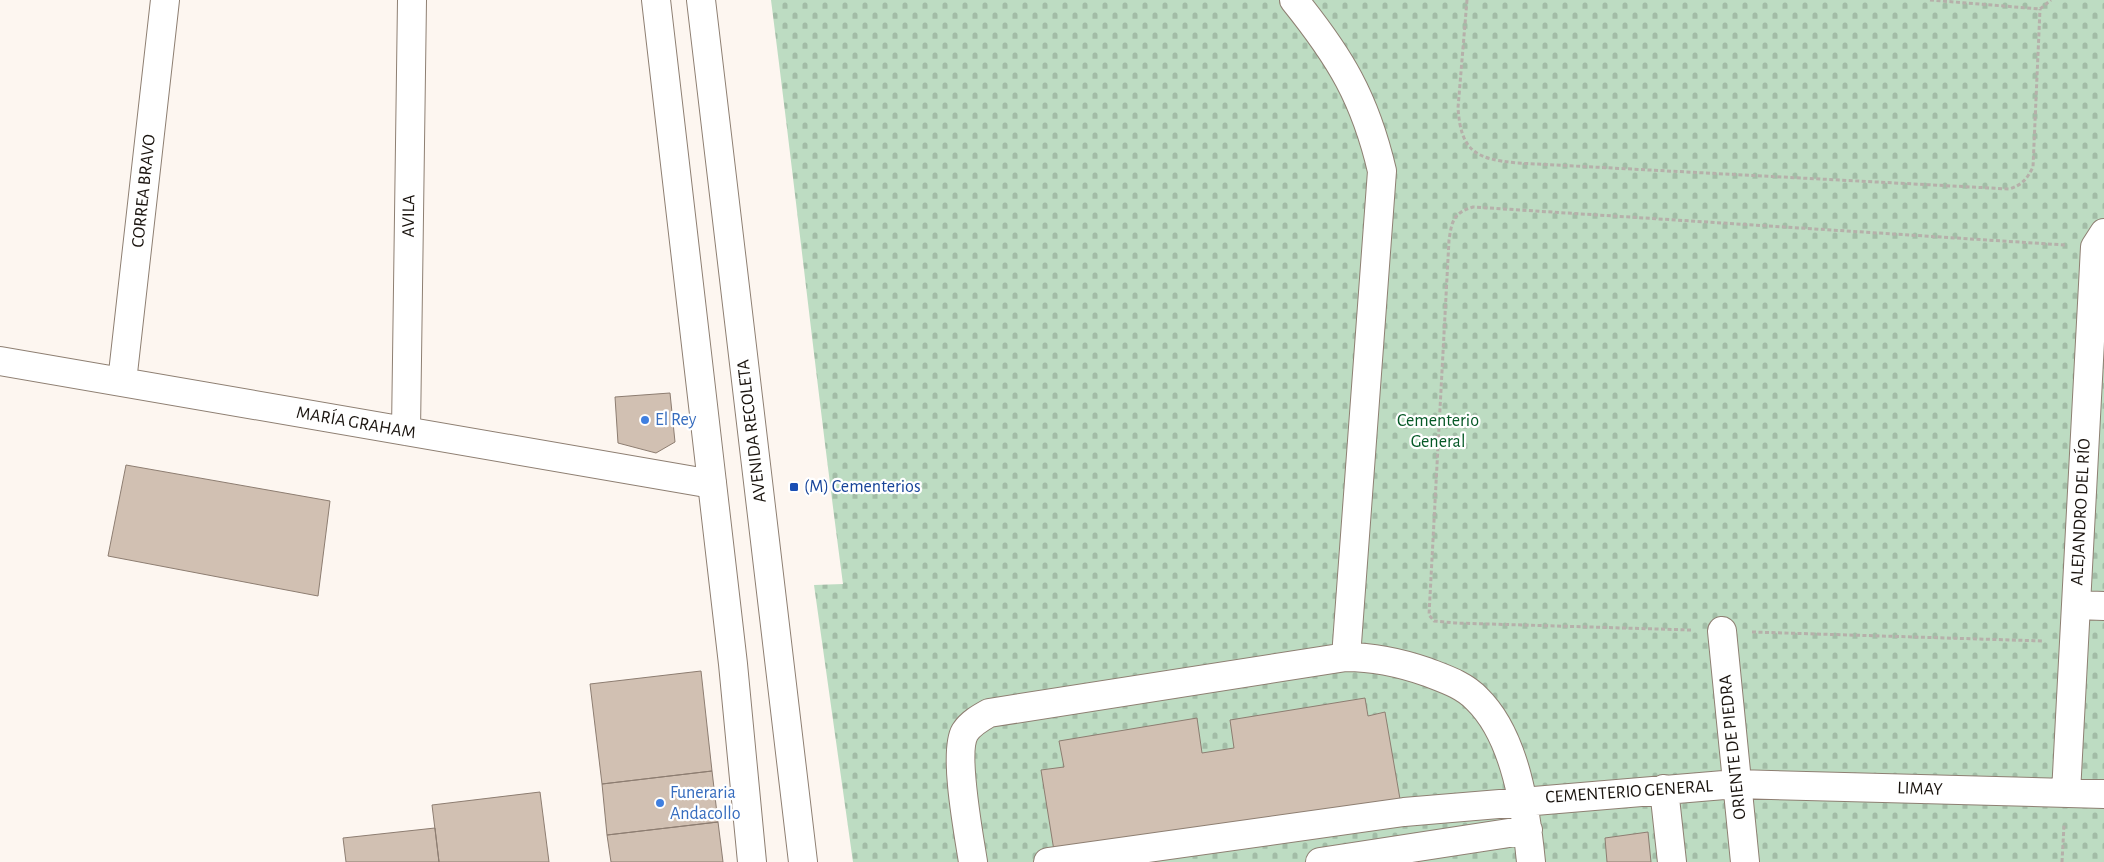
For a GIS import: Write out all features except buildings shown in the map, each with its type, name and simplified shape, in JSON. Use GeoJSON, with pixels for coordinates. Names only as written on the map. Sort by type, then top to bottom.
{"type":"FeatureCollection","features":[{"type":"Feature","properties":{"kind":"main road","name":"CORREA BRAVO"},"geometry":{"type":"LineString","coordinates":[[122,382],[165,0]]}},
{"type":"Feature","properties":{"kind":"main road","name":"AVILA"},"geometry":{"type":"LineString","coordinates":[[406,431],[412,0]]}},
{"type":"Feature","properties":{"kind":"main road"},"geometry":{"type":"LineString","coordinates":[[656,0],[712,484],[752,862]]}},
{"type":"Feature","properties":{"kind":"main road","name":"AVENIDA RECOLETA"},"geometry":{"type":"LineString","coordinates":[[701,0],[802,862]]}},
{"type":"Feature","properties":{"kind":"main road"},"geometry":{"type":"LineString","coordinates":[[1294,0],[1340,62],[1359,96],[1374,137],[1382,171],[1346,657]]}},
{"type":"Feature","properties":{"kind":"main road","name":"ALEJANDRO DEL RÍO"},"geometry":{"type":"LineString","coordinates":[[2066,793],[2076,604],[2100,240]]}},
{"type":"Feature","properties":{"kind":"main road","name":"MARÍA GRAHAM"},"geometry":{"type":"LineString","coordinates":[[0,361],[712,484]]}},
{"type":"Feature","properties":{"kind":"main road"},"geometry":{"type":"LineString","coordinates":[[2076,604],[2104,606]]}},
{"type":"Feature","properties":{"kind":"main road","name":"ORIENTE DE PIEDRA"},"geometry":{"type":"LineString","coordinates":[[1722,631],[1745,862]]}},
{"type":"Feature","properties":{"kind":"main road"},"geometry":{"type":"LineString","coordinates":[[973,862],[960,754],[965,732],[975,720],[989,713],[1346,657],[1370,657],[1414,668],[1451,681],[1477,698],[1498,725],[1505,743],[1522,800],[1532,862]]}},
{"type":"Feature","properties":{"kind":"main road","name":"CEMENTERIO GENERAL"},"geometry":{"type":"LineString","coordinates":[[1048,862],[1404,812],[1522,800],[1736,784]]}},
{"type":"Feature","properties":{"kind":"main road","name":"LIMAY"},"geometry":{"type":"LineString","coordinates":[[1736,784],[2104,794]]}},
{"type":"Feature","properties":{"kind":"main road"},"geometry":{"type":"LineString","coordinates":[[1664,789],[1672,862]]}},
{"type":"Feature","properties":{"kind":"main road"},"geometry":{"type":"LineString","coordinates":[[1320,862],[1528,830]]}},
{"type":"Feature","properties":{"kind":"path"},"geometry":{"type":"LineString","coordinates":[[1466,0],[1458,108],[1459,124],[1467,145],[1474,153],[1484,158],[1517,163],[2009,189],[2019,186],[2028,178],[2032,167],[2040,9]]}},
{"type":"Feature","properties":{"kind":"path"},"geometry":{"type":"LineString","coordinates":[[1930,0],[2040,9],[2051,0]]}},
{"type":"Feature","properties":{"kind":"path"},"geometry":{"type":"LineString","coordinates":[[2074,642],[1434,622],[1429,615],[1449,240],[1455,217],[1461,211],[1473,207],[2100,240]]}},
{"type":"Feature","properties":{"kind":"path"},"geometry":{"type":"LineString","coordinates":[[2062,862],[2066,793]]}},
{"type":"Feature","properties":{"kind":"green space","name":"Cementerio General"},"geometry":{"type":"Polygon","coordinates":[[[771,0],[2104,0],[2104,862],[853,862],[814,585],[843,584],[771,0]]]}},
{"type":"Feature","properties":{"kind":"place","name":"El Rey"},"geometry":{"type":"Point","coordinates":[645,420]}},
{"type":"Feature","properties":{"kind":"place","name":"(M) Cementerios"},"geometry":{"type":"Point","coordinates":[794,487]}},
{"type":"Feature","properties":{"kind":"place","name":"Funeraria Andacollo"},"geometry":{"type":"Point","coordinates":[660,803]}}]}
